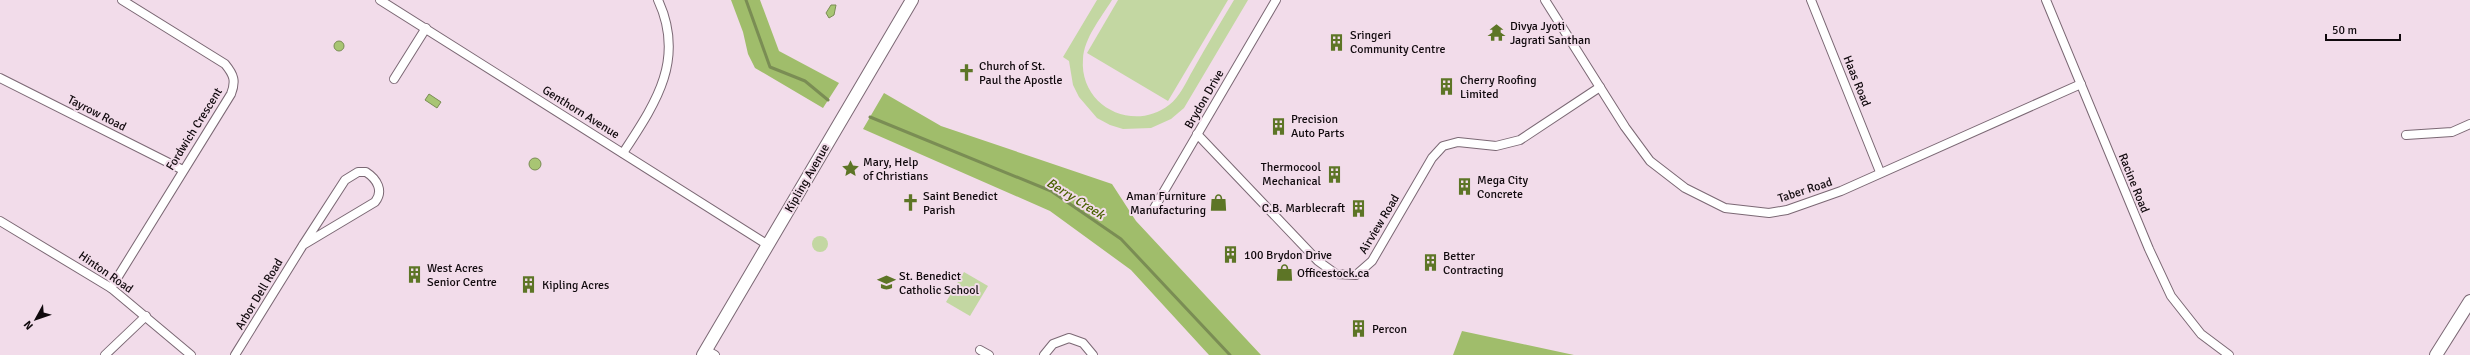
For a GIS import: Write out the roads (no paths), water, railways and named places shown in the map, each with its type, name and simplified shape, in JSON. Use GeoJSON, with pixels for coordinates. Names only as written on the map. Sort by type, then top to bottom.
{"type":"FeatureCollection","features":[{"type":"Feature","properties":{"kind":"main road","name":"Kipling Avenue"},"geometry":{"type":"LineString","coordinates":[[708,353],[768,245],[912,0]]}},
{"type":"Feature","properties":{"kind":"main road"},"geometry":{"type":"LineString","coordinates":[[2436,355],[2470,301]]}},
{"type":"Feature","properties":{"kind":"street","name":"Fordwich Crescent"},"geometry":{"type":"LineString","coordinates":[[111,288],[231,94],[234,78],[225,64],[122,0]]}},
{"type":"Feature","properties":{"kind":"street","name":"Genthorn Avenue"},"geometry":{"type":"LineString","coordinates":[[380,0],[768,245]]}},
{"type":"Feature","properties":{"kind":"street"},"geometry":{"type":"LineString","coordinates":[[623,153],[656,102],[667,68],[668,32],[658,0]]}},
{"type":"Feature","properties":{"kind":"street","name":"Brydon Drive"},"geometry":{"type":"LineString","coordinates":[[1154,210],[1276,0]]}},
{"type":"Feature","properties":{"kind":"street","name":"Taber Road"},"geometry":{"type":"LineString","coordinates":[[1545,0],[1600,87],[1650,161],[1685,188],[1725,208],[1770,213],[1787,210],[1840,191],[2081,84]]}},
{"type":"Feature","properties":{"kind":"street","name":"Haas Road"},"geometry":{"type":"LineString","coordinates":[[1811,0],[1880,172]]}},
{"type":"Feature","properties":{"kind":"street","name":"Racine Road"},"geometry":{"type":"LineString","coordinates":[[2046,0],[2149,249],[2171,296],[2201,334],[2229,355]]}},
{"type":"Feature","properties":{"kind":"street"},"geometry":{"type":"LineString","coordinates":[[394,79],[426,28]]}},
{"type":"Feature","properties":{"kind":"street","name":"Tayrow Road"},"geometry":{"type":"LineString","coordinates":[[0,78],[183,170]]}},
{"type":"Feature","properties":{"kind":"street","name":"Airview Road"},"geometry":{"type":"LineString","coordinates":[[1197,134],[1318,261],[1336,274],[1356,275],[1372,261],[1432,158],[1443,146],[1458,142],[1496,146],[1520,140],[1600,87]]}},
{"type":"Feature","properties":{"kind":"street"},"geometry":{"type":"LineString","coordinates":[[2406,135],[2452,132],[2470,124]]}},
{"type":"Feature","properties":{"kind":"street","name":"Arbor Dell Road"},"geometry":{"type":"LineString","coordinates":[[236,355],[303,245],[345,180],[358,172],[366,172],[376,181],[380,188],[380,196],[375,202],[303,245]]}},
{"type":"Feature","properties":{"kind":"street","name":"Hinton Road"},"geometry":{"type":"LineString","coordinates":[[0,221],[111,288],[191,355]]}},
{"type":"Feature","properties":{"kind":"street"},"geometry":{"type":"LineString","coordinates":[[105,355],[146,316]]}},
{"type":"Feature","properties":{"kind":"street"},"geometry":{"type":"LineString","coordinates":[[1044,355],[1053,344],[1069,338],[1083,343],[1093,355]]}},
{"type":"Feature","properties":{"kind":"street"},"geometry":{"type":"LineString","coordinates":[[980,350],[989,355]]}},
{"type":"Feature","properties":{"kind":"waterway","name":"Berry Creek"},"geometry":{"type":"LineString","coordinates":[[746,0],[770,67],[805,81],[828,100]]}},
{"type":"Feature","properties":{"kind":"waterway","name":"Berry Creek"},"geometry":{"type":"LineString","coordinates":[[870,117],[1051,191],[1121,239],[1230,355]]}},
{"type":"Feature","properties":{"kind":"place","name":"Divya Jyoti Jagrati Santhan"},"geometry":{"type":"Point","coordinates":[1497,33]}},
{"type":"Feature","properties":{"kind":"place","name":"Sringeri Community Centre"},"geometry":{"type":"Point","coordinates":[1337,42]}},
{"type":"Feature","properties":{"kind":"place","name":"Church of St. Paul the Apostle"},"geometry":{"type":"Point","coordinates":[966,73]}},
{"type":"Feature","properties":{"kind":"place","name":"Cherry Roofing Limited"},"geometry":{"type":"Point","coordinates":[1447,87]}},
{"type":"Feature","properties":{"kind":"place","name":"Precision Auto Parts"},"geometry":{"type":"Point","coordinates":[1278,126]}},
{"type":"Feature","properties":{"kind":"place","name":"Mary, Help of Christians"},"geometry":{"type":"Point","coordinates":[850,169]}},
{"type":"Feature","properties":{"kind":"place","name":"Thermocool Mechanical"},"geometry":{"type":"Point","coordinates":[1334,174]}},
{"type":"Feature","properties":{"kind":"place","name":"Mega City Concrete"},"geometry":{"type":"Point","coordinates":[1464,187]}},
{"type":"Feature","properties":{"kind":"place","name":"Saint Benedict Parish"},"geometry":{"type":"Point","coordinates":[910,203]}},
{"type":"Feature","properties":{"kind":"place","name":"Aman Furniture Manufacturing"},"geometry":{"type":"Point","coordinates":[1219,203]}},
{"type":"Feature","properties":{"kind":"place","name":"C.B. Marblecraft"},"geometry":{"type":"Point","coordinates":[1358,208]}},
{"type":"Feature","properties":{"kind":"place","name":"100 Brydon Drive"},"geometry":{"type":"Point","coordinates":[1231,255]}},
{"type":"Feature","properties":{"kind":"place","name":"Better Contracting"},"geometry":{"type":"Point","coordinates":[1430,263]}},
{"type":"Feature","properties":{"kind":"place","name":"Officestock.ca"},"geometry":{"type":"Point","coordinates":[1284,273]}},
{"type":"Feature","properties":{"kind":"place","name":"West Acres Senior Centre"},"geometry":{"type":"Point","coordinates":[414,275]}},
{"type":"Feature","properties":{"kind":"place","name":"St. Benedict Catholic School"},"geometry":{"type":"Point","coordinates":[886,283]}},
{"type":"Feature","properties":{"kind":"place","name":"Kipling Acres"},"geometry":{"type":"Point","coordinates":[529,285]}},
{"type":"Feature","properties":{"kind":"place","name":"Percon"},"geometry":{"type":"Point","coordinates":[1359,329]}}]}
